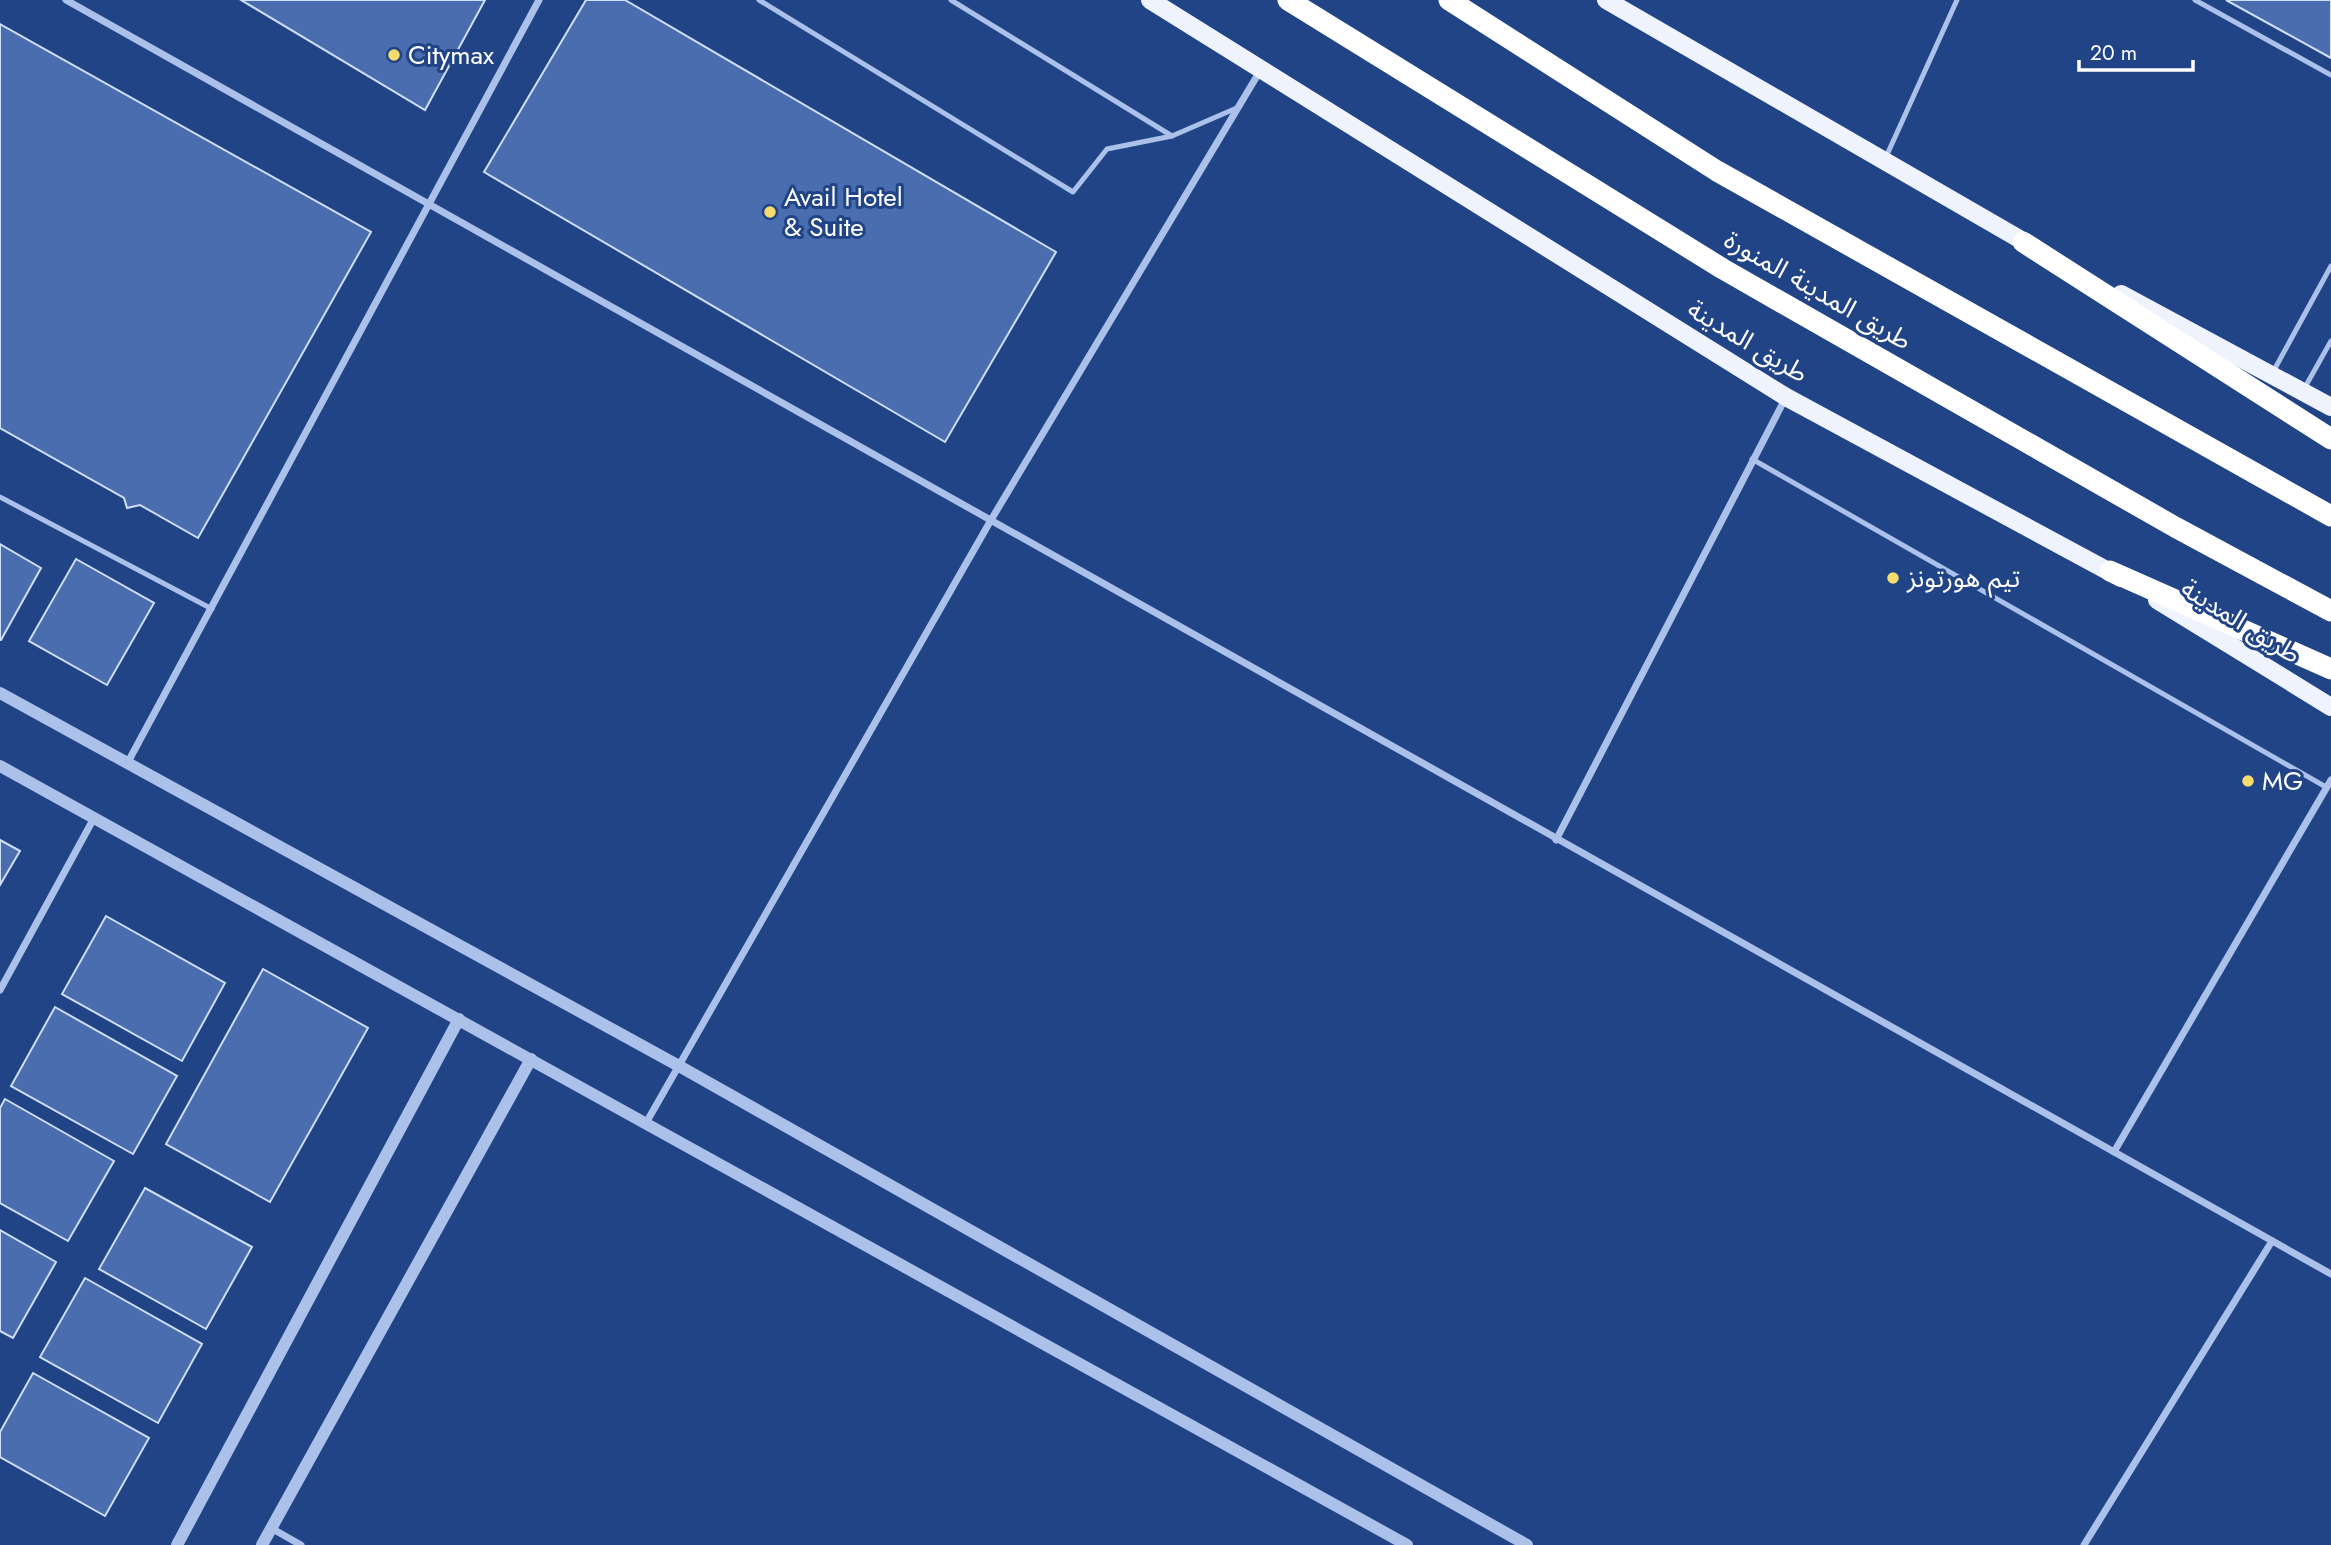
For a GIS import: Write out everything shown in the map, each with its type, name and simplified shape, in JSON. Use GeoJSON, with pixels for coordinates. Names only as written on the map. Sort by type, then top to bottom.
{"type":"FeatureCollection","features":[{"type":"Feature","properties":{"kind":"highway","name":"طريق المدينة المنورة"},"geometry":{"type":"LineString","coordinates":[[1288,0],[1723,269],[2175,527],[2331,611]]}},
{"type":"Feature","properties":{"kind":"highway","name":"طريق المدينة المنورة"},"geometry":{"type":"LineString","coordinates":[[1449,0],[1717,171],[2331,516]]}},
{"type":"Feature","properties":{"kind":"highway"},"geometry":{"type":"LineString","coordinates":[[2023,242],[2331,439]]}},
{"type":"Feature","properties":{"kind":"highway"},"geometry":{"type":"LineString","coordinates":[[2110,571],[2331,669]]}},
{"type":"Feature","properties":{"kind":"main road","name":"طريق المدينة"},"geometry":{"type":"LineString","coordinates":[[1150,0],[1786,397],[2110,571],[2331,707]]}},
{"type":"Feature","properties":{"kind":"main road"},"geometry":{"type":"LineString","coordinates":[[1606,0],[2023,242],[2331,407]]}},
{"type":"Feature","properties":{"kind":"street"},"geometry":{"type":"LineString","coordinates":[[66,0],[2331,1274]]}},
{"type":"Feature","properties":{"kind":"street"},"geometry":{"type":"LineString","coordinates":[[128,762],[539,0]]}},
{"type":"Feature","properties":{"kind":"street"},"geometry":{"type":"LineString","coordinates":[[646,1123],[991,520],[1260,70]]}},
{"type":"Feature","properties":{"kind":"street"},"geometry":{"type":"LineString","coordinates":[[1556,840],[1786,397]]}},
{"type":"Feature","properties":{"kind":"street"},"geometry":{"type":"LineString","coordinates":[[0,693],[679,1066],[1527,1545]]}},
{"type":"Feature","properties":{"kind":"street"},"geometry":{"type":"LineString","coordinates":[[0,766],[1407,1545]]}},
{"type":"Feature","properties":{"kind":"street"},"geometry":{"type":"LineString","coordinates":[[2114,1152],[2329,784]]}},
{"type":"Feature","properties":{"kind":"street"},"geometry":{"type":"LineString","coordinates":[[0,990],[94,818]]}},
{"type":"Feature","properties":{"kind":"street"},"geometry":{"type":"LineString","coordinates":[[177,1545],[459,1019]]}},
{"type":"Feature","properties":{"kind":"street"},"geometry":{"type":"LineString","coordinates":[[262,1545],[531,1059]]}},
{"type":"Feature","properties":{"kind":"street"},"geometry":{"type":"LineString","coordinates":[[2084,1545],[2272,1241]]}},
{"type":"Feature","properties":{"kind":"street"},"geometry":{"type":"LineString","coordinates":[[271,1528],[301,1545]]}},
{"type":"Feature","properties":{"kind":"lane"},"geometry":{"type":"LineString","coordinates":[[759,0],[1073,192],[1107,149],[1172,136],[1239,107]]}},
{"type":"Feature","properties":{"kind":"lane"},"geometry":{"type":"LineString","coordinates":[[951,0],[1172,136]]}},
{"type":"Feature","properties":{"kind":"lane"},"geometry":{"type":"LineString","coordinates":[[1884,162],[1957,0]]}},
{"type":"Feature","properties":{"kind":"lane"},"geometry":{"type":"LineString","coordinates":[[2195,0],[2331,75]]}},
{"type":"Feature","properties":{"kind":"lane"},"geometry":{"type":"LineString","coordinates":[[2272,375],[2331,266]]}},
{"type":"Feature","properties":{"kind":"lane"},"geometry":{"type":"LineString","coordinates":[[2302,391],[2331,341]]}},
{"type":"Feature","properties":{"kind":"lane"},"geometry":{"type":"LineString","coordinates":[[1752,459],[2329,784]]}},
{"type":"Feature","properties":{"kind":"lane"},"geometry":{"type":"LineString","coordinates":[[0,496],[212,609]]}},
{"type":"Feature","properties":{"kind":"building","name":"Citymax"},"geometry":{"type":"Polygon","coordinates":[[[241,0],[485,0],[425,110],[241,0]]]}},
{"type":"Feature","properties":{"kind":"building","name":"Avail Hotel & Suite"},"geometry":{"type":"Polygon","coordinates":[[[586,0],[625,0],[1056,252],[945,442],[484,172],[586,0]]]}},
{"type":"Feature","properties":{"kind":"building"},"geometry":{"type":"Polygon","coordinates":[[[2226,0],[2331,0],[2331,58],[2226,0]]]}},
{"type":"Feature","properties":{"kind":"building"},"geometry":{"type":"Polygon","coordinates":[[[0,24],[371,232],[198,538],[140,505],[127,508],[124,498],[0,428],[0,24]]]}},
{"type":"Feature","properties":{"kind":"building"},"geometry":{"type":"Polygon","coordinates":[[[0,544],[41,568],[1,640],[0,640],[0,544]]]}},
{"type":"Feature","properties":{"kind":"building"},"geometry":{"type":"Polygon","coordinates":[[[76,559],[154,603],[107,685],[29,641],[76,559]]]}},
{"type":"Feature","properties":{"kind":"building"},"geometry":{"type":"Polygon","coordinates":[[[0,840],[20,851],[0,885],[0,840]]]}},
{"type":"Feature","properties":{"kind":"building"},"geometry":{"type":"Polygon","coordinates":[[[106,916],[225,983],[182,1061],[62,994],[106,916]]]}},
{"type":"Feature","properties":{"kind":"building"},"geometry":{"type":"Polygon","coordinates":[[[263,969],[368,1028],[270,1202],[166,1144],[263,969]]]}},
{"type":"Feature","properties":{"kind":"building"},"geometry":{"type":"Polygon","coordinates":[[[55,1007],[177,1076],[133,1154],[11,1086],[55,1007]]]}},
{"type":"Feature","properties":{"kind":"building"},"geometry":{"type":"Polygon","coordinates":[[[5,1099],[114,1161],[68,1241],[0,1203],[0,1108],[5,1099]]]}},
{"type":"Feature","properties":{"kind":"building"},"geometry":{"type":"Polygon","coordinates":[[[145,1188],[252,1247],[206,1329],[99,1269],[145,1188]]]}},
{"type":"Feature","properties":{"kind":"building"},"geometry":{"type":"Polygon","coordinates":[[[0,1230],[56,1262],[13,1338],[0,1331],[0,1230]]]}},
{"type":"Feature","properties":{"kind":"building"},"geometry":{"type":"Polygon","coordinates":[[[85,1278],[202,1344],[158,1423],[40,1357],[85,1278]]]}},
{"type":"Feature","properties":{"kind":"building"},"geometry":{"type":"Polygon","coordinates":[[[33,1373],[149,1438],[105,1516],[0,1457],[0,1432],[33,1373]]]}},
{"type":"Feature","properties":{"kind":"place","name":"Citymax"},"geometry":{"type":"Point","coordinates":[394,55]}},
{"type":"Feature","properties":{"kind":"place","name":"Avail Hotel & Suite"},"geometry":{"type":"Point","coordinates":[770,212]}},
{"type":"Feature","properties":{"kind":"place","name":"تيم هورتونز"},"geometry":{"type":"Point","coordinates":[1893,578]}},
{"type":"Feature","properties":{"kind":"place","name":"MG"},"geometry":{"type":"Point","coordinates":[2248,781]}}]}
